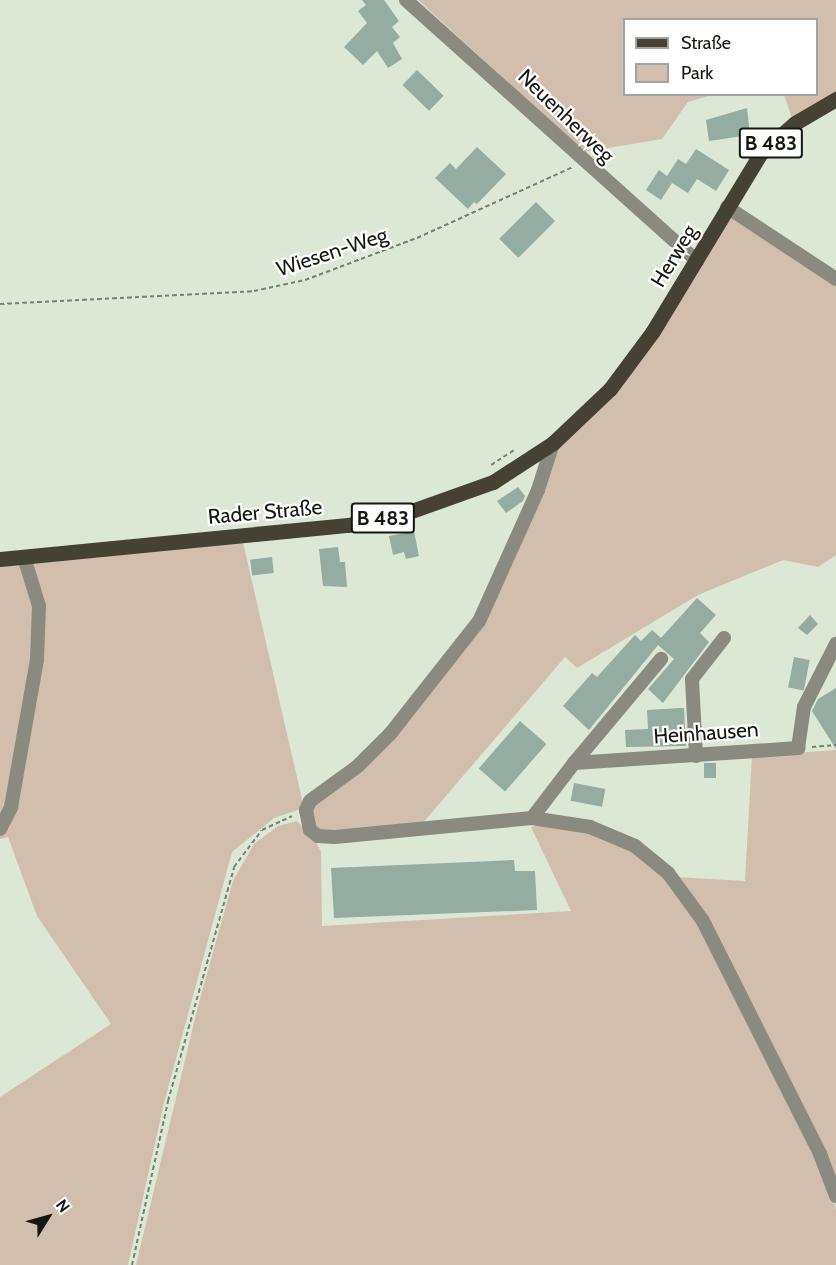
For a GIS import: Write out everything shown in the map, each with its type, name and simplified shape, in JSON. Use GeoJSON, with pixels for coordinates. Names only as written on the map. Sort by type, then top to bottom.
{"type":"FeatureCollection","features":[{"type":"Feature","properties":{"kind":"main road","name":"Herweg"},"geometry":{"type":"LineString","coordinates":[[553,443],[610,389],[697,261],[761,153],[777,137],[836,99]]}},
{"type":"Feature","properties":{"kind":"main road","name":"Rader Straße"},"geometry":{"type":"LineString","coordinates":[[0,559],[348,525],[403,514],[493,482],[553,443]]}},
{"type":"Feature","properties":{"kind":"street","name":"Neuenherweg"},"geometry":{"type":"LineString","coordinates":[[405,0],[697,261]]}},
{"type":"Feature","properties":{"kind":"street"},"geometry":{"type":"LineString","coordinates":[[727,207],[836,279]]}},
{"type":"Feature","properties":{"kind":"street"},"geometry":{"type":"LineString","coordinates":[[553,443],[538,490],[473,630],[390,734],[358,766],[310,801],[306,810],[310,830],[318,836],[335,837],[532,818],[568,822],[615,836],[653,860],[682,890],[737,984],[820,1154],[836,1196]]}},
{"type":"Feature","properties":{"kind":"street"},"geometry":{"type":"LineString","coordinates":[[0,829],[14,796],[37,660],[39,606],[24,557]]}},
{"type":"Feature","properties":{"kind":"street"},"geometry":{"type":"LineString","coordinates":[[696,756],[692,679],[724,638]]}},
{"type":"Feature","properties":{"kind":"street"},"geometry":{"type":"LineString","coordinates":[[798,748],[804,707],[836,644]]}},
{"type":"Feature","properties":{"kind":"street"},"geometry":{"type":"LineString","coordinates":[[532,818],[660,659]]}},
{"type":"Feature","properties":{"kind":"street","name":"Heinhausen"},"geometry":{"type":"LineString","coordinates":[[574,763],[798,748]]}},
{"type":"Feature","properties":{"kind":"path","name":"Wiesen-Weg"},"geometry":{"type":"LineString","coordinates":[[0,304],[254,291],[304,280],[417,238],[583,161]]}},
{"type":"Feature","properties":{"kind":"path"},"geometry":{"type":"LineString","coordinates":[[482,472],[517,448]]}},
{"type":"Feature","properties":{"kind":"path"},"geometry":{"type":"LineString","coordinates":[[798,748],[836,745]]}},
{"type":"Feature","properties":{"kind":"path"},"geometry":{"type":"LineString","coordinates":[[132,1265],[168,1101],[234,867],[262,830],[306,810]]}},
{"type":"Feature","properties":{"kind":"green space"},"geometry":{"type":"Polygon","coordinates":[[[418,0],[836,0],[836,96],[793,121],[784,96],[818,96],[818,18],[623,18],[623,96],[709,96],[688,102],[662,139],[584,152],[418,0]]]}},
{"type":"Feature","properties":{"kind":"green space"},"geometry":{"type":"Polygon","coordinates":[[[728,211],[836,281],[836,555],[818,567],[783,560],[698,595],[577,668],[565,657],[421,825],[354,833],[312,829],[312,802],[457,657],[557,443],[592,412],[728,211]]]}},
{"type":"Feature","properties":{"kind":"green space"},"geometry":{"type":"Polygon","coordinates":[[[242,538],[304,808],[274,818],[232,852],[164,1103],[128,1265],[0,1265],[0,1097],[111,1024],[37,916],[8,837],[0,839],[0,561],[242,538]]]}},
{"type":"Feature","properties":{"kind":"green space"},"geometry":{"type":"Polygon","coordinates":[[[836,750],[836,1187],[676,877],[745,881],[752,756],[836,750]]]}},
{"type":"Feature","properties":{"kind":"green space"},"geometry":{"type":"Polygon","coordinates":[[[297,821],[315,840],[321,852],[322,926],[571,911],[531,827],[544,824],[593,833],[651,861],[681,892],[818,1156],[836,1209],[836,1265],[136,1265],[198,1006],[233,881],[254,844],[278,826],[297,821]]]}},
{"type":"Feature","properties":{"kind":"building"},"geometry":{"type":"Polygon","coordinates":[[[362,0],[384,0],[399,21],[392,27],[400,37],[393,43],[402,59],[388,68],[377,51],[363,65],[344,47],[367,23],[358,11],[366,5],[362,0]]]}},
{"type":"Feature","properties":{"kind":"building"},"geometry":{"type":"Polygon","coordinates":[[[417,70],[444,96],[429,111],[402,85],[417,70]]]}},
{"type":"Feature","properties":{"kind":"building"},"geometry":{"type":"Polygon","coordinates":[[[747,108],[750,135],[709,141],[706,120],[747,108]]]}},
{"type":"Feature","properties":{"kind":"building"},"geometry":{"type":"Polygon","coordinates":[[[477,147],[506,174],[477,204],[474,202],[468,209],[435,178],[450,163],[456,169],[477,147]]]}},
{"type":"Feature","properties":{"kind":"building"},"geometry":{"type":"Polygon","coordinates":[[[696,149],[729,170],[716,191],[697,179],[688,193],[672,183],[661,200],[646,190],[659,170],[667,176],[678,159],[686,164],[696,149]]]}},
{"type":"Feature","properties":{"kind":"building"},"geometry":{"type":"Polygon","coordinates":[[[536,202],[555,221],[518,258],[499,239],[536,202]]]}},
{"type":"Feature","properties":{"kind":"building"},"geometry":{"type":"Polygon","coordinates":[[[518,487],[525,496],[523,501],[506,513],[497,501],[518,487]]]}},
{"type":"Feature","properties":{"kind":"building"},"geometry":{"type":"Polygon","coordinates":[[[414,531],[419,556],[406,559],[404,552],[393,555],[389,536],[414,531]]]}},
{"type":"Feature","properties":{"kind":"building"},"geometry":{"type":"Polygon","coordinates":[[[338,547],[340,562],[345,562],[347,587],[323,586],[319,549],[338,547]]]}},
{"type":"Feature","properties":{"kind":"building"},"geometry":{"type":"Polygon","coordinates":[[[272,557],[274,573],[252,576],[250,560],[272,557]]]}},
{"type":"Feature","properties":{"kind":"building"},"geometry":{"type":"Polygon","coordinates":[[[697,598],[716,615],[700,633],[709,642],[663,703],[648,689],[674,659],[658,645],[589,730],[563,706],[592,673],[597,677],[635,635],[641,641],[652,630],[661,638],[697,598]]]}},
{"type":"Feature","properties":{"kind":"building"},"geometry":{"type":"Polygon","coordinates":[[[810,615],[818,624],[807,635],[798,628],[810,615]]]}},
{"type":"Feature","properties":{"kind":"building"},"geometry":{"type":"Polygon","coordinates":[[[794,657],[810,660],[804,690],[788,687],[794,657]]]}},
{"type":"Feature","properties":{"kind":"building"},"geometry":{"type":"Polygon","coordinates":[[[836,688],[836,749],[812,711],[818,699],[836,688]]]}},
{"type":"Feature","properties":{"kind":"building"},"geometry":{"type":"Polygon","coordinates":[[[684,708],[686,746],[626,747],[625,730],[648,729],[647,710],[684,708]]]}},
{"type":"Feature","properties":{"kind":"building"},"geometry":{"type":"Polygon","coordinates":[[[520,721],[546,744],[505,792],[479,769],[520,721]]]}},
{"type":"Feature","properties":{"kind":"building"},"geometry":{"type":"Polygon","coordinates":[[[704,763],[716,763],[716,778],[704,778],[704,763]]]}},
{"type":"Feature","properties":{"kind":"building"},"geometry":{"type":"Polygon","coordinates":[[[574,783],[605,789],[602,807],[571,801],[574,783]]]}},
{"type":"Feature","properties":{"kind":"building"},"geometry":{"type":"Polygon","coordinates":[[[514,860],[515,871],[535,871],[537,910],[334,918],[331,868],[514,860]]]}}]}
